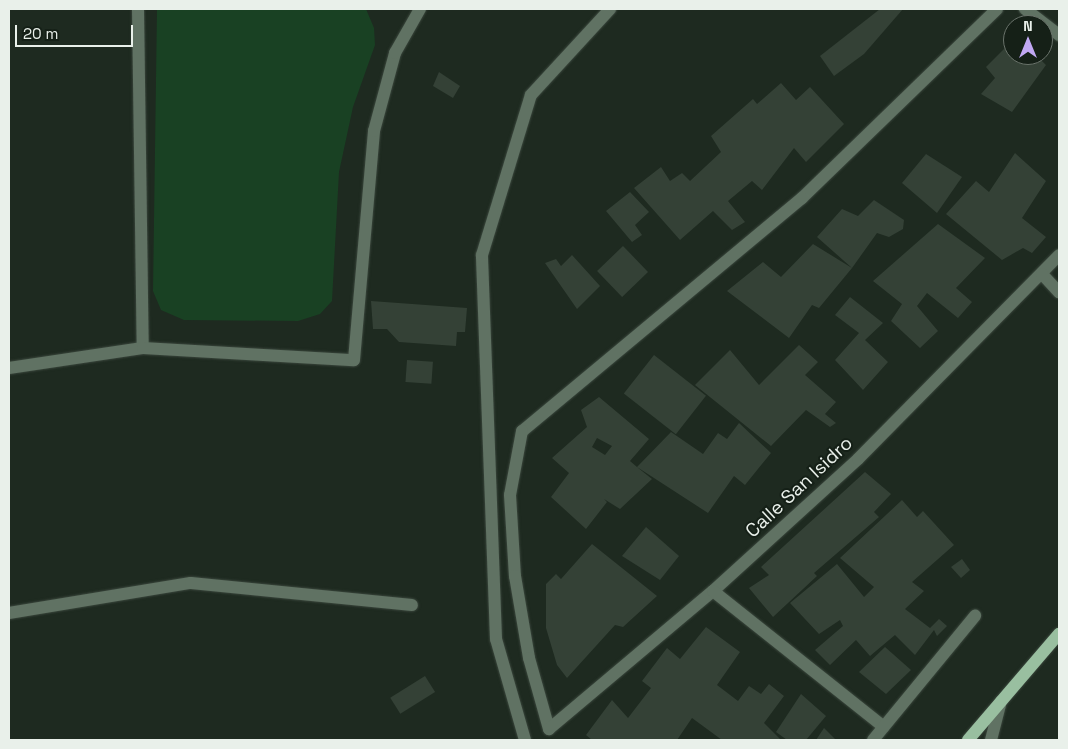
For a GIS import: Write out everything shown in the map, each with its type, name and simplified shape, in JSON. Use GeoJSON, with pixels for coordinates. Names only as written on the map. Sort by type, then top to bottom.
{"type":"FeatureCollection","features":[{"type":"Feature","properties":{"kind":"main road"},"geometry":{"type":"LineString","coordinates":[[968,740],[1059,634]]}},
{"type":"Feature","properties":{"kind":"street"},"geometry":{"type":"LineString","coordinates":[[138,9],[143,348]]}},
{"type":"Feature","properties":{"kind":"street"},"geometry":{"type":"LineString","coordinates":[[9,368],[143,348],[354,360],[374,131],[395,53],[420,9]]}},
{"type":"Feature","properties":{"kind":"street"},"geometry":{"type":"LineString","coordinates":[[525,740],[496,639],[482,255],[531,95],[610,9]]}},
{"type":"Feature","properties":{"kind":"street","name":"Calle San Isidro"},"geometry":{"type":"LineString","coordinates":[[997,9],[802,198],[522,431],[510,495],[516,576],[530,658],[549,729],[713,591],[858,459],[1059,255]]}},
{"type":"Feature","properties":{"kind":"street"},"geometry":{"type":"LineString","coordinates":[[1025,9],[1059,34]]}},
{"type":"Feature","properties":{"kind":"street"},"geometry":{"type":"LineString","coordinates":[[1042,274],[1059,292]]}},
{"type":"Feature","properties":{"kind":"street"},"geometry":{"type":"LineString","coordinates":[[9,613],[191,583],[412,605]]}},
{"type":"Feature","properties":{"kind":"street"},"geometry":{"type":"LineString","coordinates":[[713,591],[884,727]]}},
{"type":"Feature","properties":{"kind":"street"},"geometry":{"type":"LineString","coordinates":[[873,740],[975,616]]}},
{"type":"Feature","properties":{"kind":"street"},"geometry":{"type":"LineString","coordinates":[[991,740],[1001,701]]}},
{"type":"Feature","properties":{"kind":"green space"},"geometry":{"type":"Polygon","coordinates":[[[157,9],[366,9],[374,28],[375,45],[353,107],[339,172],[332,301],[320,314],[298,321],[184,320],[161,310],[153,291],[157,9]]]}},
{"type":"Feature","properties":{"kind":"building"},"geometry":{"type":"Polygon","coordinates":[[[880,9],[903,9],[864,54],[834,76],[820,56],[880,9]]]}},
{"type":"Feature","properties":{"kind":"building"},"geometry":{"type":"Polygon","coordinates":[[[1003,50],[1003,65],[1046,65],[1012,112],[981,94],[995,78],[986,67],[1003,50]]]}},
{"type":"Feature","properties":{"kind":"building"},"geometry":{"type":"Polygon","coordinates":[[[439,72],[460,86],[453,98],[433,86],[439,72]]]}},
{"type":"Feature","properties":{"kind":"building"},"geometry":{"type":"Polygon","coordinates":[[[781,83],[796,100],[810,87],[844,124],[806,162],[794,148],[762,190],[752,181],[728,201],[745,222],[732,230],[713,211],[680,240],[634,188],[661,167],[670,181],[682,173],[690,181],[721,152],[711,136],[753,99],[757,104],[781,83]]]}},
{"type":"Feature","properties":{"kind":"building"},"geometry":{"type":"Polygon","coordinates":[[[1015,153],[1046,181],[1022,218],[1046,237],[1032,253],[1023,248],[1002,260],[946,214],[976,181],[989,192],[1015,153]]]}},
{"type":"Feature","properties":{"kind":"building"},"geometry":{"type":"Polygon","coordinates":[[[926,154],[962,177],[937,213],[902,183],[926,154]]]}},
{"type":"Feature","properties":{"kind":"building"},"geometry":{"type":"Polygon","coordinates":[[[630,192],[649,212],[635,225],[642,235],[632,242],[606,211],[630,192]]]}},
{"type":"Feature","properties":{"kind":"building"},"geometry":{"type":"Polygon","coordinates":[[[874,200],[904,220],[903,229],[889,237],[877,233],[852,268],[817,237],[842,209],[858,216],[874,200]]]}},
{"type":"Feature","properties":{"kind":"building"},"geometry":{"type":"Polygon","coordinates":[[[938,224],[985,258],[956,288],[972,302],[958,318],[927,293],[917,306],[938,331],[920,348],[891,321],[902,304],[873,281],[938,224]]]}},
{"type":"Feature","properties":{"kind":"building"},"geometry":{"type":"Polygon","coordinates":[[[813,244],[852,268],[819,308],[812,305],[789,338],[727,291],[763,262],[781,277],[813,244]]]}},
{"type":"Feature","properties":{"kind":"building"},"geometry":{"type":"Polygon","coordinates":[[[623,246],[648,272],[622,297],[597,271],[623,246]]]}},
{"type":"Feature","properties":{"kind":"building"},"geometry":{"type":"Polygon","coordinates":[[[572,255],[600,286],[577,309],[545,263],[556,259],[561,266],[572,255]]]}},
{"type":"Feature","properties":{"kind":"building"},"geometry":{"type":"Polygon","coordinates":[[[850,297],[883,323],[865,340],[888,362],[863,390],[835,360],[859,333],[835,315],[850,297]]]}},
{"type":"Feature","properties":{"kind":"building"},"geometry":{"type":"Polygon","coordinates":[[[371,301],[467,308],[465,332],[457,332],[456,346],[399,342],[387,329],[373,329],[371,301]]]}},
{"type":"Feature","properties":{"kind":"building"},"geometry":{"type":"Polygon","coordinates":[[[799,345],[818,362],[805,375],[836,402],[825,414],[836,423],[830,427],[806,410],[771,446],[695,385],[730,350],[759,385],[799,345]]]}},
{"type":"Feature","properties":{"kind":"building"},"geometry":{"type":"Polygon","coordinates":[[[654,355],[706,396],[676,434],[624,394],[654,355]]]}},
{"type":"Feature","properties":{"kind":"building"},"geometry":{"type":"Polygon","coordinates":[[[407,360],[433,362],[431,384],[405,382],[407,360]]]}},
{"type":"Feature","properties":{"kind":"building"},"geometry":{"type":"Polygon","coordinates":[[[599,397],[649,439],[630,461],[652,479],[620,509],[604,499],[607,502],[586,529],[551,497],[569,473],[552,458],[587,427],[581,410],[599,397]],[[597,438],[592,447],[605,455],[612,446],[597,438]]]}},
{"type":"Feature","properties":{"kind":"building"},"geometry":{"type":"Polygon","coordinates":[[[739,423],[771,453],[745,485],[734,476],[708,513],[637,467],[671,432],[703,454],[718,433],[727,439],[739,423]]]}},
{"type":"Feature","properties":{"kind":"building"},"geometry":{"type":"Polygon","coordinates":[[[865,472],[891,494],[874,512],[879,517],[814,573],[817,576],[773,617],[749,588],[769,575],[761,567],[865,472]]]}},
{"type":"Feature","properties":{"kind":"building"},"geometry":{"type":"Polygon","coordinates":[[[902,500],[917,517],[923,511],[954,545],[912,582],[924,591],[905,609],[930,628],[939,619],[947,626],[937,636],[934,630],[915,655],[895,635],[870,656],[856,640],[830,665],[815,650],[843,626],[840,620],[819,634],[790,603],[837,564],[864,597],[874,587],[840,558],[902,500]]]}},
{"type":"Feature","properties":{"kind":"building"},"geometry":{"type":"Polygon","coordinates":[[[646,527],[679,556],[660,580],[622,556],[646,527]]]}},
{"type":"Feature","properties":{"kind":"building"},"geometry":{"type":"Polygon","coordinates":[[[592,544],[657,596],[623,627],[615,625],[567,678],[557,665],[546,628],[546,584],[556,574],[561,579],[592,544]]]}},
{"type":"Feature","properties":{"kind":"building"},"geometry":{"type":"Polygon","coordinates":[[[962,559],[970,570],[961,578],[951,567],[962,559]]]}},
{"type":"Feature","properties":{"kind":"building"},"geometry":{"type":"Polygon","coordinates":[[[706,627],[740,652],[717,685],[738,701],[749,686],[761,694],[769,684],[784,696],[764,723],[781,740],[722,740],[692,718],[677,740],[592,740],[586,735],[612,700],[628,718],[651,688],[642,681],[667,648],[680,659],[706,627]]]}},
{"type":"Feature","properties":{"kind":"building"},"geometry":{"type":"Polygon","coordinates":[[[885,647],[911,670],[886,694],[859,672],[885,647]]]}},
{"type":"Feature","properties":{"kind":"building"},"geometry":{"type":"Polygon","coordinates":[[[425,676],[435,692],[400,714],[390,698],[425,676]]]}},
{"type":"Feature","properties":{"kind":"building"},"geometry":{"type":"Polygon","coordinates":[[[801,694],[826,716],[806,740],[787,740],[776,732],[801,694]]]}},
{"type":"Feature","properties":{"kind":"building"},"geometry":{"type":"Polygon","coordinates":[[[824,728],[836,740],[816,740],[824,728]]]}}]}
